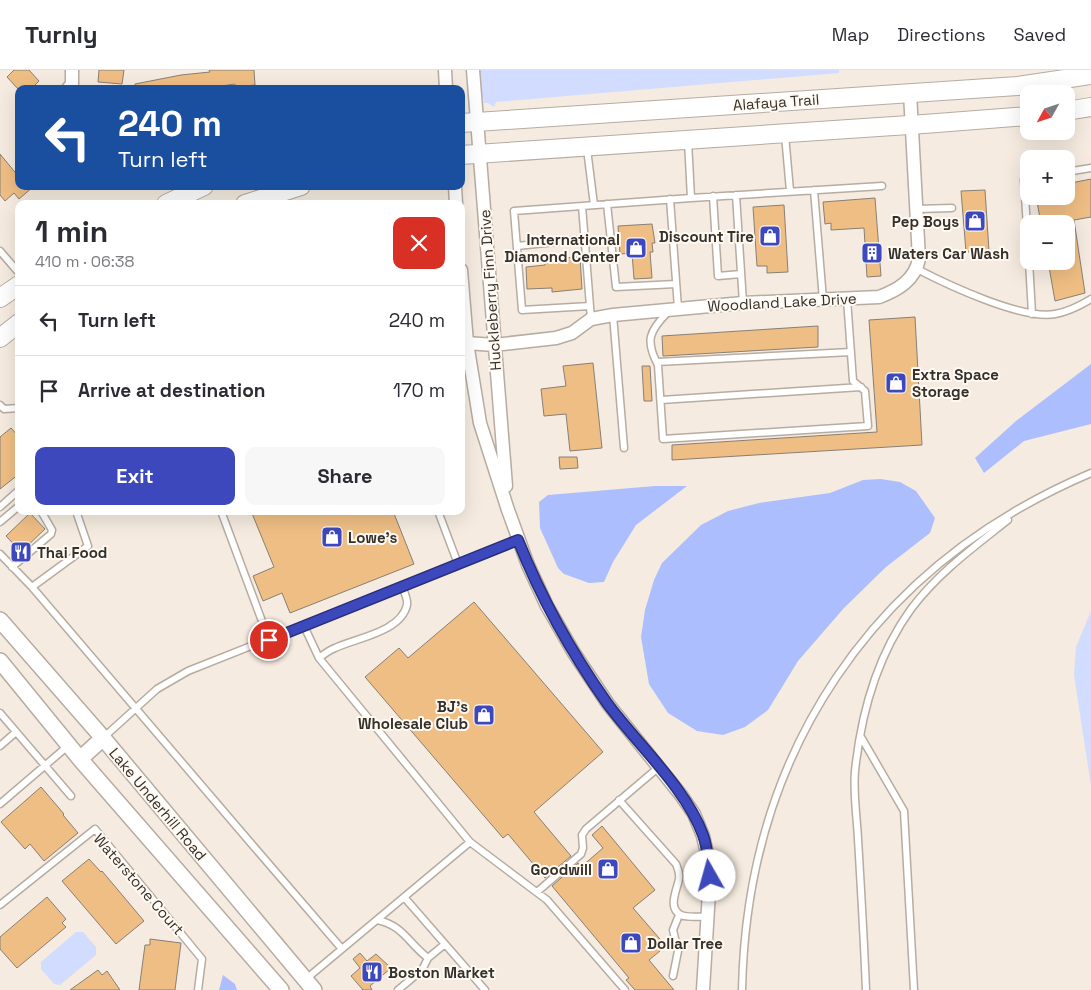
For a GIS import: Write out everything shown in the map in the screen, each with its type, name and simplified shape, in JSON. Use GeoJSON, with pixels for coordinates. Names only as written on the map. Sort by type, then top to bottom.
{"type":"FeatureCollection","features":[{"type":"Feature","properties":{"kind":"main road","name":"Alafaya Trail"},"geometry":{"type":"LineString","coordinates":[[469,123],[1018,86],[1091,75]]}},
{"type":"Feature","properties":{"kind":"main road"},"geometry":{"type":"LineString","coordinates":[[1075,110],[1091,107]]}},
{"type":"Feature","properties":{"kind":"main road"},"geometry":{"type":"LineString","coordinates":[[465,155],[1020,117]]}},
{"type":"Feature","properties":{"kind":"main road"},"geometry":{"type":"LineString","coordinates":[[174,200],[196,190]]}},
{"type":"Feature","properties":{"kind":"main road"},"geometry":{"type":"LineString","coordinates":[[257,200],[289,190]]}},
{"type":"Feature","properties":{"kind":"main road"},"geometry":{"type":"LineString","coordinates":[[0,298],[15,288]]}},
{"type":"Feature","properties":{"kind":"main road"},"geometry":{"type":"LineString","coordinates":[[0,338],[15,326]]}},
{"type":"Feature","properties":{"kind":"street"},"geometry":{"type":"LineString","coordinates":[[71,85],[72,70]]}},
{"type":"Feature","properties":{"kind":"street"},"geometry":{"type":"LineString","coordinates":[[444,70],[446,85]]}},
{"type":"Feature","properties":{"kind":"street","name":"Huckleberry Finn Drive"},"geometry":{"type":"LineString","coordinates":[[473,70],[469,123],[480,154],[508,510]]}},
{"type":"Feature","properties":{"kind":"street"},"geometry":{"type":"LineString","coordinates":[[910,93],[919,259],[917,269]]}},
{"type":"Feature","properties":{"kind":"street","name":"Woodland Lake Drive"},"geometry":{"type":"LineString","coordinates":[[465,344],[494,346],[556,338],[572,333],[591,319],[613,315],[743,303],[879,297],[894,292],[907,282],[917,269]]}},
{"type":"Feature","properties":{"kind":"street","name":"Huckleberry Finn Drive"},"geometry":{"type":"LineString","coordinates":[[465,349],[480,423],[518,540],[547,606],[574,653],[608,704],[690,808],[703,836],[710,876],[704,990]]}},
{"type":"Feature","properties":{"kind":"street","name":"Lake Underhill Road"},"geometry":{"type":"LineString","coordinates":[[0,620],[103,738],[310,985]]}},
{"type":"Feature","properties":{"kind":"street","name":"Lake Underhill Road"},"geometry":{"type":"LineString","coordinates":[[0,661],[80,759],[281,990]]}},
{"type":"Feature","properties":{"kind":"street"},"geometry":{"type":"LineString","coordinates":[[80,759],[103,738]]}},
{"type":"Feature","properties":{"kind":"lane"},"geometry":{"type":"LineString","coordinates":[[785,134],[790,191]]}},
{"type":"Feature","properties":{"kind":"lane"},"geometry":{"type":"LineString","coordinates":[[688,140],[691,198]]}},
{"type":"Feature","properties":{"kind":"lane"},"geometry":{"type":"LineString","coordinates":[[587,146],[594,205]]}},
{"type":"Feature","properties":{"kind":"lane"},"geometry":{"type":"LineString","coordinates":[[1075,171],[1091,168]]}},
{"type":"Feature","properties":{"kind":"lane"},"geometry":{"type":"LineString","coordinates":[[590,306],[522,310],[514,211],[882,186]]}},
{"type":"Feature","properties":{"kind":"lane"},"geometry":{"type":"LineString","coordinates":[[814,190],[823,300]]}},
{"type":"Feature","properties":{"kind":"lane"},"geometry":{"type":"LineString","coordinates":[[736,195],[743,303]]}},
{"type":"Feature","properties":{"kind":"lane"},"geometry":{"type":"LineString","coordinates":[[713,196],[718,276],[741,274]]}},
{"type":"Feature","properties":{"kind":"lane"},"geometry":{"type":"LineString","coordinates":[[670,199],[676,284],[674,309],[655,326],[649,337],[653,355],[658,365],[663,439],[868,426],[865,391],[854,381],[847,299]]}},
{"type":"Feature","properties":{"kind":"lane"},"geometry":{"type":"LineString","coordinates":[[607,204],[616,287],[676,284]]}},
{"type":"Feature","properties":{"kind":"lane"},"geometry":{"type":"LineString","coordinates":[[582,206],[591,319]]}},
{"type":"Feature","properties":{"kind":"lane"},"geometry":{"type":"LineString","coordinates":[[916,209],[952,208]]}},
{"type":"Feature","properties":{"kind":"lane"},"geometry":{"type":"LineString","coordinates":[[517,246],[584,239]]}},
{"type":"Feature","properties":{"kind":"lane"},"geometry":{"type":"LineString","coordinates":[[0,251],[15,268]]}},
{"type":"Feature","properties":{"kind":"lane"},"geometry":{"type":"LineString","coordinates":[[917,269],[951,287],[1028,314],[1055,314],[1091,299]]}},
{"type":"Feature","properties":{"kind":"lane"},"geometry":{"type":"LineString","coordinates":[[1030,270],[1032,314]]}},
{"type":"Feature","properties":{"kind":"lane"},"geometry":{"type":"LineString","coordinates":[[613,315],[624,448]]}},
{"type":"Feature","properties":{"kind":"lane"},"geometry":{"type":"LineString","coordinates":[[657,362],[851,352]]}},
{"type":"Feature","properties":{"kind":"lane"},"geometry":{"type":"LineString","coordinates":[[661,400],[861,388]]}},
{"type":"Feature","properties":{"kind":"lane"},"geometry":{"type":"LineString","coordinates":[[1,409],[15,408]]}},
{"type":"Feature","properties":{"kind":"lane"},"geometry":{"type":"LineString","coordinates":[[742,990],[747,912],[758,854],[769,816],[786,770],[818,707],[838,675],[861,643],[886,614],[912,588],[962,545],[1027,505],[1091,473]]}},
{"type":"Feature","properties":{"kind":"lane"},"geometry":{"type":"LineString","coordinates":[[0,507],[15,494]]}},
{"type":"Feature","properties":{"kind":"lane"},"geometry":{"type":"LineString","coordinates":[[866,990],[855,772],[866,706],[876,674],[893,637],[912,609],[936,581],[958,560],[1027,505]]}},
{"type":"Feature","properties":{"kind":"lane"},"geometry":{"type":"LineString","coordinates":[[0,522],[15,509]]}},
{"type":"Feature","properties":{"kind":"lane"},"geometry":{"type":"LineString","coordinates":[[12,567],[52,530],[43,515]]}},
{"type":"Feature","properties":{"kind":"lane"},"geometry":{"type":"LineString","coordinates":[[32,587],[88,546],[77,515]]}},
{"type":"Feature","properties":{"kind":"lane"},"geometry":{"type":"LineString","coordinates":[[222,515],[269,640]]}},
{"type":"Feature","properties":{"kind":"lane"},"geometry":{"type":"LineString","coordinates":[[440,515],[458,564]]}},
{"type":"Feature","properties":{"kind":"lane"},"geometry":{"type":"LineString","coordinates":[[103,738],[157,689],[188,671],[518,540]]}},
{"type":"Feature","properties":{"kind":"lane"},"geometry":{"type":"LineString","coordinates":[[0,554],[32,587],[136,707],[197,781],[342,949]]}},
{"type":"Feature","properties":{"kind":"lane"},"geometry":{"type":"LineString","coordinates":[[319,658],[335,648],[372,636],[394,621],[402,614],[406,607],[407,602],[402,586]]}},
{"type":"Feature","properties":{"kind":"lane"},"geometry":{"type":"LineString","coordinates":[[304,626],[319,658],[470,842],[547,900],[626,990]]}},
{"type":"Feature","properties":{"kind":"lane"},"geometry":{"type":"LineString","coordinates":[[0,712],[71,796]]}},
{"type":"Feature","properties":{"kind":"lane"},"geometry":{"type":"LineString","coordinates":[[0,746],[16,732]]}},
{"type":"Feature","properties":{"kind":"lane"},"geometry":{"type":"LineString","coordinates":[[861,737],[904,810],[914,990]]}},
{"type":"Feature","properties":{"kind":"lane"},"geometry":{"type":"LineString","coordinates":[[0,804],[68,744]]}},
{"type":"Feature","properties":{"kind":"lane"},"geometry":{"type":"LineString","coordinates":[[537,892],[581,854],[583,848],[582,835],[586,829],[659,767]]}},
{"type":"Feature","properties":{"kind":"lane"},"geometry":{"type":"LineString","coordinates":[[618,800],[676,864],[679,878],[673,903],[680,915]]}},
{"type":"Feature","properties":{"kind":"lane","name":"Waterstone Court"},"geometry":{"type":"LineString","coordinates":[[0,905],[95,829],[202,958],[198,990]]}},
{"type":"Feature","properties":{"kind":"lane"},"geometry":{"type":"LineString","coordinates":[[310,985],[342,949],[470,842]]}},
{"type":"Feature","properties":{"kind":"lane"},"geometry":{"type":"LineString","coordinates":[[404,897],[485,990]]}},
{"type":"Feature","properties":{"kind":"lane"},"geometry":{"type":"LineString","coordinates":[[680,915],[708,917]]}},
{"type":"Feature","properties":{"kind":"lane"},"geometry":{"type":"LineString","coordinates":[[673,976],[678,951],[673,930],[680,915]]}},
{"type":"Feature","properties":{"kind":"lane"},"geometry":{"type":"LineString","coordinates":[[377,920],[387,922],[396,927],[428,958]]}},
{"type":"Feature","properties":{"kind":"lane"},"geometry":{"type":"LineString","coordinates":[[398,990],[422,970],[428,958],[445,944]]}},
{"type":"Feature","properties":{"kind":"shaded area"},"geometry":{"type":"Polygon","coordinates":[[[476,70],[839,70],[839,73],[496,102],[494,107],[488,103],[483,103],[484,100],[477,86],[476,70]]]}},
{"type":"Feature","properties":{"kind":"shaded area"},"geometry":{"type":"Polygon","coordinates":[[[1091,611],[1091,786],[1074,675],[1076,647],[1091,611]]]}},
{"type":"Feature","properties":{"kind":"shaded area"},"geometry":{"type":"Polygon","coordinates":[[[76,932],[83,932],[96,947],[96,955],[60,985],[54,984],[41,969],[41,962],[76,932]]]}},
{"type":"Feature","properties":{"kind":"water"},"geometry":{"type":"Polygon","coordinates":[[[1091,364],[1091,424],[1024,441],[984,473],[975,458],[1016,421],[1091,364]]]}},
{"type":"Feature","properties":{"kind":"water"},"geometry":{"type":"Polygon","coordinates":[[[881,479],[900,482],[916,491],[935,518],[930,533],[886,567],[844,608],[798,661],[768,710],[745,727],[723,735],[697,731],[668,713],[649,684],[641,637],[645,610],[654,580],[662,563],[701,525],[728,511],[759,503],[830,493],[863,480],[881,479]]]}},
{"type":"Feature","properties":{"kind":"water"},"geometry":{"type":"Polygon","coordinates":[[[655,486],[687,486],[636,525],[613,562],[604,582],[589,583],[564,574],[558,568],[540,528],[539,502],[548,495],[655,486]]]}},
{"type":"Feature","properties":{"kind":"water"},"geometry":{"type":"Polygon","coordinates":[[[223,975],[235,984],[237,990],[219,990],[223,975]]]}},
{"type":"Feature","properties":{"kind":"building"},"geometry":{"type":"Polygon","coordinates":[[[14,70],[29,70],[39,81],[35,85],[15,86],[7,77],[14,70]]]}},
{"type":"Feature","properties":{"kind":"building"},"geometry":{"type":"Polygon","coordinates":[[[99,70],[124,70],[122,84],[98,82],[99,70]]]}},
{"type":"Feature","properties":{"kind":"building"},"geometry":{"type":"Polygon","coordinates":[[[209,70],[254,70],[255,85],[135,85],[181,75],[210,72],[209,70]]]}},
{"type":"Feature","properties":{"kind":"building"},"geometry":{"type":"Polygon","coordinates":[[[0,154],[15,172],[15,190],[29,190],[19,199],[14,193],[5,201],[0,195],[0,154]]]}},
{"type":"Feature","properties":{"kind":"building"},"geometry":{"type":"Polygon","coordinates":[[[1091,179],[1091,217],[1075,220],[1075,215],[1039,215],[1038,205],[1075,205],[1075,182],[1091,179]]]}},
{"type":"Feature","properties":{"kind":"building","name":"Pep Boys"},"geometry":{"type":"Polygon","coordinates":[[[985,190],[989,251],[966,252],[961,191],[985,190]]]}},
{"type":"Feature","properties":{"kind":"building","name":"Waters Car Wash"},"geometry":{"type":"Polygon","coordinates":[[[875,198],[881,276],[867,277],[864,228],[831,230],[831,223],[825,224],[823,202],[875,198]]]}},
{"type":"Feature","properties":{"kind":"building","name":"Discount Tire"},"geometry":{"type":"Polygon","coordinates":[[[784,205],[788,272],[767,273],[767,266],[757,266],[753,207],[784,205]]]}},
{"type":"Feature","properties":{"kind":"building","name":"International Diamond Center"},"geometry":{"type":"Polygon","coordinates":[[[652,224],[655,243],[652,243],[653,252],[650,252],[652,278],[634,279],[632,253],[620,254],[618,226],[652,224]]]}},
{"type":"Feature","properties":{"kind":"building"},"geometry":{"type":"Polygon","coordinates":[[[1075,227],[1085,293],[1055,301],[1050,270],[1075,270],[1075,227]]]}},
{"type":"Feature","properties":{"kind":"building"},"geometry":{"type":"Polygon","coordinates":[[[580,257],[582,289],[552,292],[552,288],[527,289],[526,267],[545,265],[544,259],[580,257]]]}},
{"type":"Feature","properties":{"kind":"building","name":"Extra Space Storage"},"geometry":{"type":"Polygon","coordinates":[[[915,317],[922,445],[672,460],[672,445],[877,432],[869,320],[915,317]]]}},
{"type":"Feature","properties":{"kind":"building"},"geometry":{"type":"Polygon","coordinates":[[[818,326],[818,347],[663,356],[662,336],[818,326]]]}},
{"type":"Feature","properties":{"kind":"building"},"geometry":{"type":"Polygon","coordinates":[[[593,363],[602,448],[570,451],[566,414],[544,416],[541,389],[566,386],[563,366],[593,363]]]}},
{"type":"Feature","properties":{"kind":"building"},"geometry":{"type":"Polygon","coordinates":[[[642,366],[650,366],[652,401],[644,401],[642,366]]]}},
{"type":"Feature","properties":{"kind":"building"},"geometry":{"type":"Polygon","coordinates":[[[11,428],[15,432],[15,477],[0,489],[0,437],[11,428]]]}},
{"type":"Feature","properties":{"kind":"building"},"geometry":{"type":"Polygon","coordinates":[[[559,457],[577,457],[578,468],[560,469],[559,457]]]}},
{"type":"Feature","properties":{"kind":"building"},"geometry":{"type":"Polygon","coordinates":[[[28,515],[32,515],[45,529],[21,552],[6,536],[28,515]]]}},
{"type":"Feature","properties":{"kind":"building","name":"Lowe's"},"geometry":{"type":"Polygon","coordinates":[[[253,515],[395,515],[414,564],[290,613],[282,593],[263,601],[253,576],[274,567],[253,515]]]}},
{"type":"Feature","properties":{"kind":"building","name":"BJ's Wholesale Club"},"geometry":{"type":"Polygon","coordinates":[[[474,602],[603,752],[534,812],[571,856],[545,878],[508,834],[503,838],[365,677],[399,648],[408,658],[474,602]]]}},
{"type":"Feature","properties":{"kind":"building"},"geometry":{"type":"Polygon","coordinates":[[[41,787],[78,833],[44,861],[30,844],[25,849],[1,822],[41,787]]]}},
{"type":"Feature","properties":{"kind":"building","name":"Goodwill"},"geometry":{"type":"Polygon","coordinates":[[[602,826],[655,890],[633,908],[666,946],[649,960],[674,990],[635,990],[626,980],[629,978],[552,886],[578,863],[581,867],[603,848],[592,835],[602,826]]]}},
{"type":"Feature","properties":{"kind":"building"},"geometry":{"type":"Polygon","coordinates":[[[89,859],[102,871],[144,921],[116,944],[62,881],[89,859]]]}},
{"type":"Feature","properties":{"kind":"building"},"geometry":{"type":"Polygon","coordinates":[[[47,897],[66,919],[62,923],[66,927],[17,968],[0,949],[0,937],[47,897]]]}},
{"type":"Feature","properties":{"kind":"building"},"geometry":{"type":"Polygon","coordinates":[[[150,939],[181,943],[175,990],[139,990],[145,945],[150,945],[150,939]]]}},
{"type":"Feature","properties":{"kind":"building"},"geometry":{"type":"Polygon","coordinates":[[[360,953],[367,961],[376,954],[391,968],[370,986],[372,990],[363,990],[351,976],[360,968],[353,959],[360,953]]]}},
{"type":"Feature","properties":{"kind":"building"},"geometry":{"type":"Polygon","coordinates":[[[98,970],[102,975],[107,971],[120,990],[70,990],[98,970]]]}},
{"type":"Feature","properties":{"kind":"place","name":"Pep Boys"},"geometry":{"type":"Point","coordinates":[975,221]}},
{"type":"Feature","properties":{"kind":"place","name":"Discount Tire"},"geometry":{"type":"Point","coordinates":[770,236]}},
{"type":"Feature","properties":{"kind":"place","name":"International Diamond Center"},"geometry":{"type":"Point","coordinates":[636,248]}},
{"type":"Feature","properties":{"kind":"place","name":"Waters Car Wash"},"geometry":{"type":"Point","coordinates":[872,253]}},
{"type":"Feature","properties":{"kind":"place","name":"Extra Space Storage"},"geometry":{"type":"Point","coordinates":[896,383]}},
{"type":"Feature","properties":{"kind":"place","name":"Lowe's"},"geometry":{"type":"Point","coordinates":[332,537]}},
{"type":"Feature","properties":{"kind":"place","name":"Thai Food"},"geometry":{"type":"Point","coordinates":[21,552]}},
{"type":"Feature","properties":{"kind":"place","name":"BJ's Wholesale Club"},"geometry":{"type":"Point","coordinates":[484,715]}},
{"type":"Feature","properties":{"kind":"place","name":"Goodwill"},"geometry":{"type":"Point","coordinates":[608,869]}},
{"type":"Feature","properties":{"kind":"place","name":"Dollar Tree"},"geometry":{"type":"Point","coordinates":[631,943]}},
{"type":"Feature","properties":{"kind":"place","name":"Boston Market"},"geometry":{"type":"Point","coordinates":[372,972]}},
{"type":"Feature","properties":{"kind":"route"},"geometry":{"type":"LineString","coordinates":[[269,640],[518,540],[547,606],[574,653],[608,704],[694,814],[703,836],[710,876]]}}]}
